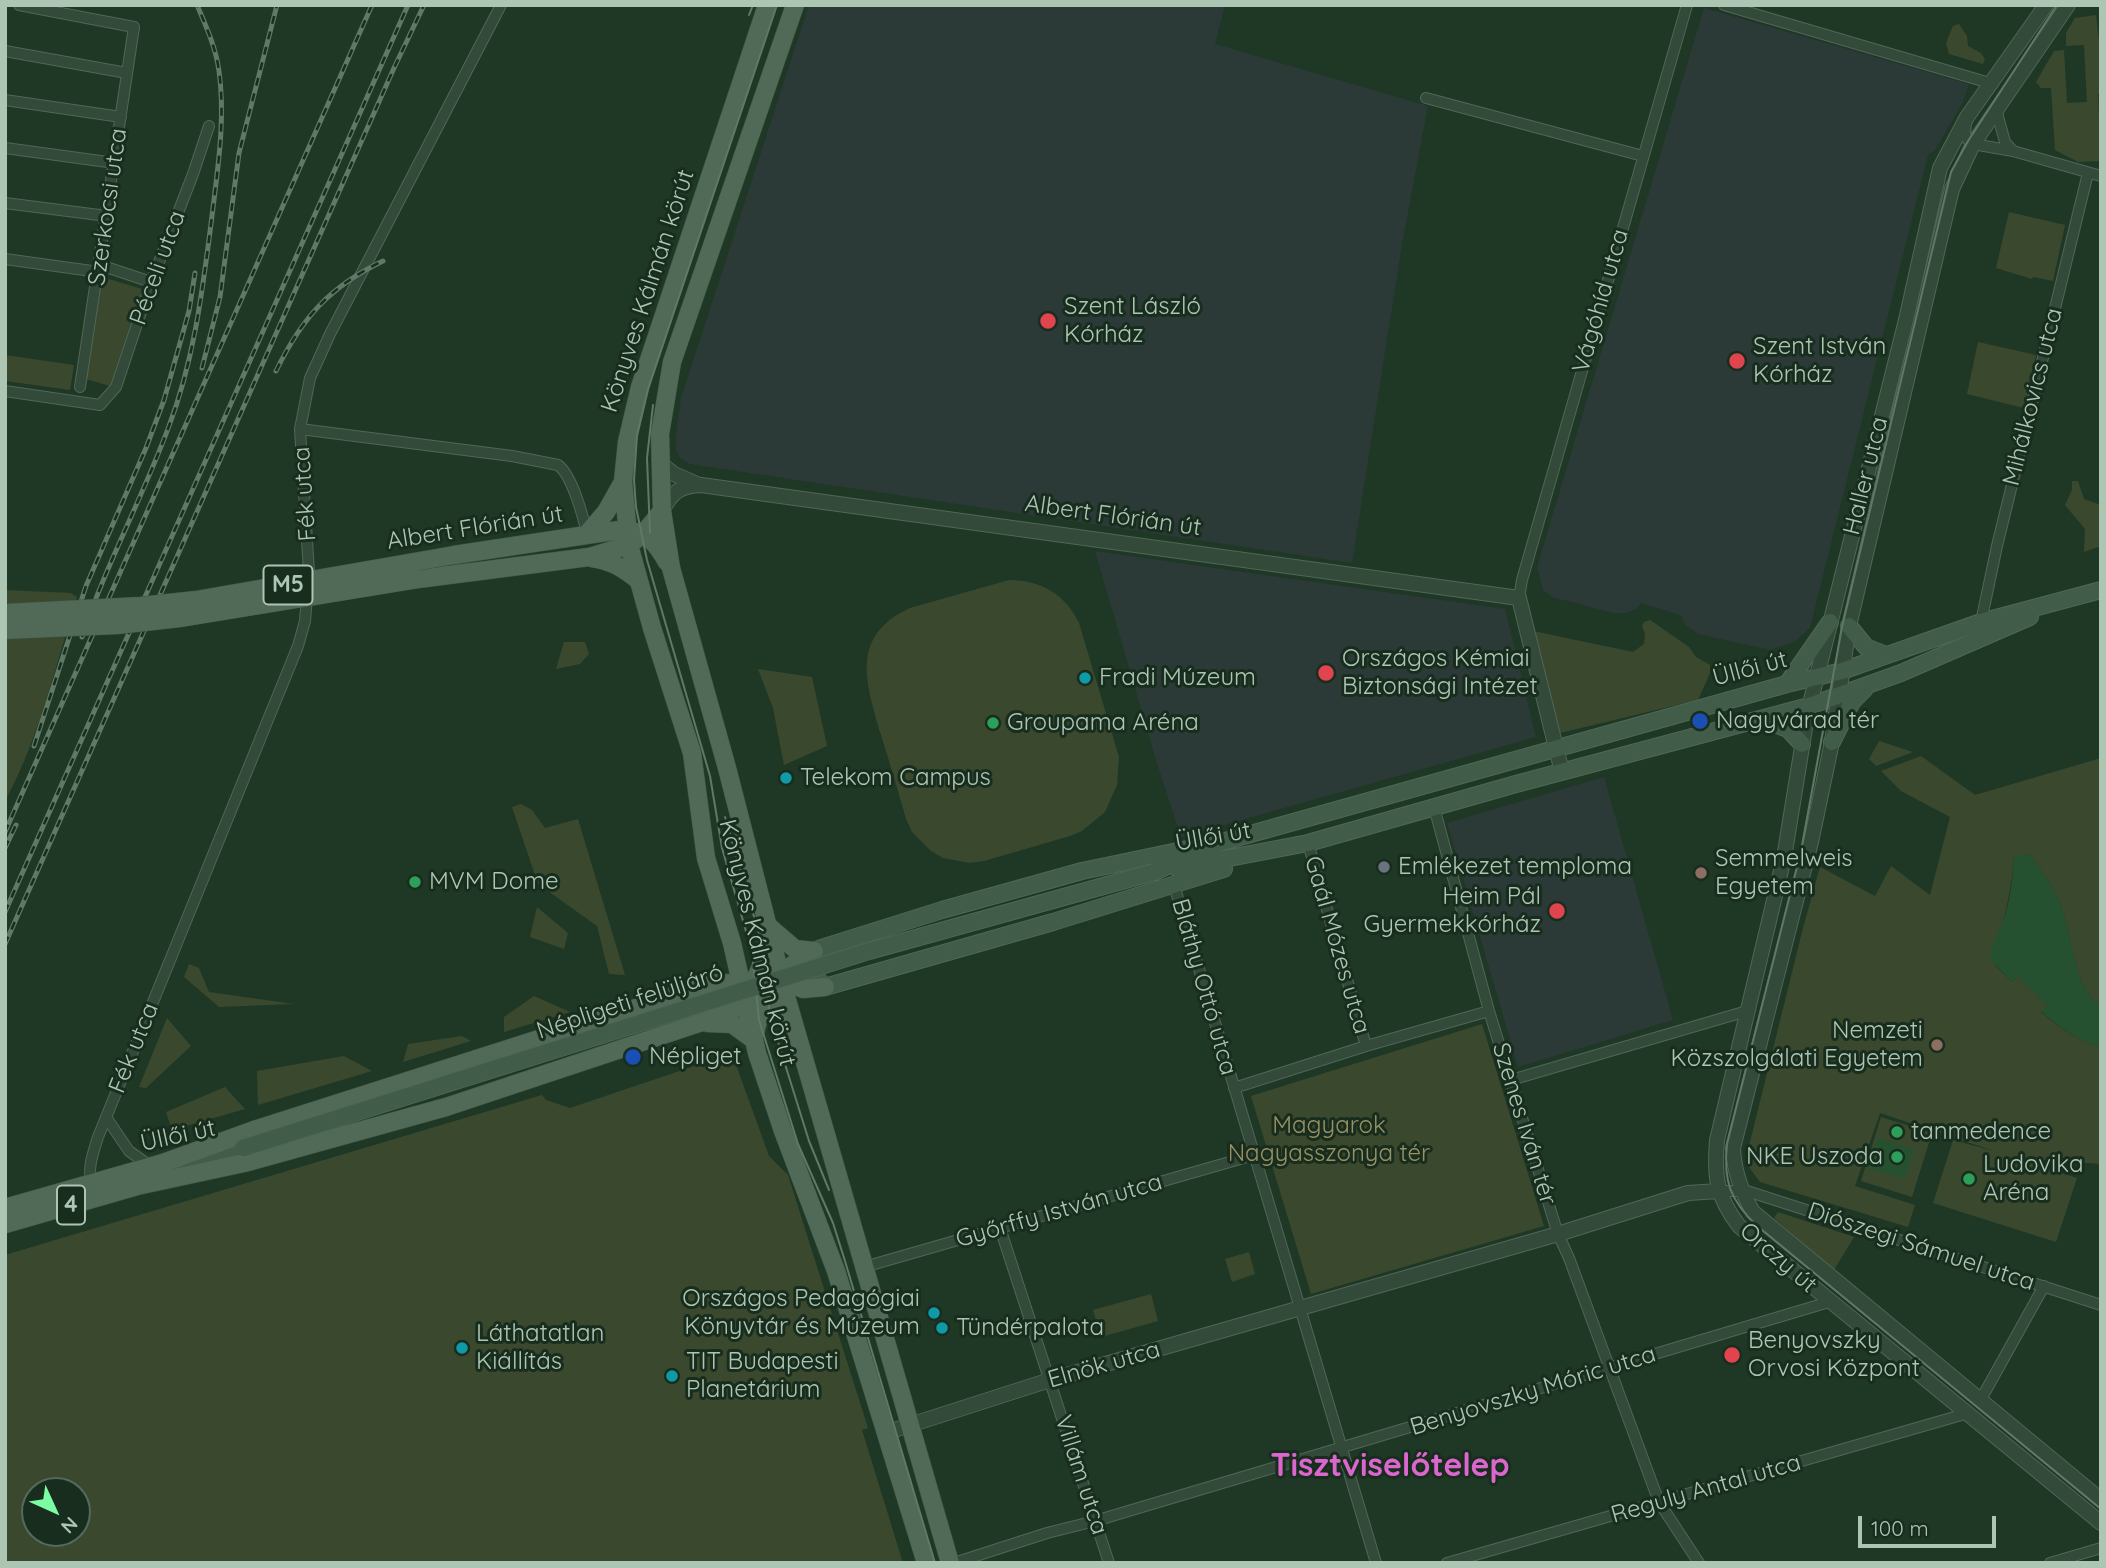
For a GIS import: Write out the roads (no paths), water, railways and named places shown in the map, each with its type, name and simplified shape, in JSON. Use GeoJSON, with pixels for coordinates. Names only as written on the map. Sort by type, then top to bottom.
{"type":"FeatureCollection","features":[{"type":"Feature","properties":{"kind":"main road","name":"Könyves Kálmán körút"},"geometry":{"type":"LineString","coordinates":[[767,5],[640,387],[627,442],[623,481],[638,580],[692,753],[706,858],[746,989],[754,1040],[783,1131],[836,1271],[926,1563]]}},
{"type":"Feature","properties":{"kind":"main road","name":"Könyves Kálmán körút"},"geometry":{"type":"LineString","coordinates":[[795,5],[672,362],[663,402],[660,434],[662,511],[671,568],[727,768],[780,977],[909,1424],[952,1563]]}},
{"type":"Feature","properties":{"kind":"main road"},"geometry":{"type":"LineString","coordinates":[[587,534],[606,512],[623,481]]}},
{"type":"Feature","properties":{"kind":"main road"},"geometry":{"type":"LineString","coordinates":[[633,536],[662,511]]}},
{"type":"Feature","properties":{"kind":"main road","name":"M5"},"geometry":{"type":"LineString","coordinates":[[587,534],[633,536]]}},
{"type":"Feature","properties":{"kind":"main road","name":"Albert Flórián út"},"geometry":{"type":"LineString","coordinates":[[5,630],[117,625],[180,618],[457,563],[587,534]]}},
{"type":"Feature","properties":{"kind":"main road"},"geometry":{"type":"LineString","coordinates":[[633,536],[652,540],[671,568]]}},
{"type":"Feature","properties":{"kind":"main road","name":"Albert Flórián út"},"geometry":{"type":"LineString","coordinates":[[5,613],[162,604],[457,563],[589,557],[633,536]]}},
{"type":"Feature","properties":{"kind":"main road","name":"M5"},"geometry":{"type":"LineString","coordinates":[[589,557],[620,566],[638,580]]}},
{"type":"Feature","properties":{"kind":"main road","name":"Üllői út"},"geometry":{"type":"LineString","coordinates":[[1154,872],[1222,842],[1842,671],[1981,622],[2101,590]]}},
{"type":"Feature","properties":{"kind":"main road","name":"Üllői út"},"geometry":{"type":"LineString","coordinates":[[1154,872],[1289,848],[1809,706],[1870,685],[1992,635],[2067,600]]}},
{"type":"Feature","properties":{"kind":"main road"},"geometry":{"type":"LineString","coordinates":[[1787,684],[1830,622]]}},
{"type":"Feature","properties":{"kind":"main road"},"geometry":{"type":"LineString","coordinates":[[1849,626],[1867,647],[1886,655]]}},
{"type":"Feature","properties":{"kind":"main road"},"geometry":{"type":"LineString","coordinates":[[1832,742],[1852,702],[1870,685]]}},
{"type":"Feature","properties":{"kind":"main road"},"geometry":{"type":"LineString","coordinates":[[1762,719],[1788,729],[1802,744]]}},
{"type":"Feature","properties":{"kind":"main road"},"geometry":{"type":"LineString","coordinates":[[702,1022],[732,1024],[754,1040],[766,997],[790,966],[814,951],[906,921],[1082,871],[1222,842]]}},
{"type":"Feature","properties":{"kind":"main road"},"geometry":{"type":"LineString","coordinates":[[732,943],[761,968],[803,989],[825,987],[1174,885],[1289,848]]}},
{"type":"Feature","properties":{"kind":"main road","name":"Népligeti felüljáró"},"geometry":{"type":"LineString","coordinates":[[243,1148],[856,955],[1154,872]]}},
{"type":"Feature","properties":{"kind":"main road"},"geometry":{"type":"LineString","coordinates":[[906,921],[921,927],[926,944],[918,960]]}},
{"type":"Feature","properties":{"kind":"main road"},"geometry":{"type":"LineString","coordinates":[[767,925],[795,949],[814,951]]}},
{"type":"Feature","properties":{"kind":"main road"},"geometry":{"type":"LineString","coordinates":[[138,1186],[244,1163],[446,1107],[636,1046],[736,1008],[761,968],[766,951],[767,925]]}},
{"type":"Feature","properties":{"kind":"main road"},"geometry":{"type":"LineString","coordinates":[[711,984],[729,957],[732,943]]}},
{"type":"Feature","properties":{"kind":"main road"},"geometry":{"type":"LineString","coordinates":[[814,951],[814,977],[825,987]]}},
{"type":"Feature","properties":{"kind":"main road"},"geometry":{"type":"LineString","coordinates":[[156,1164],[257,1129],[711,984],[729,981],[766,997],[780,1007],[793,1023]]}},
{"type":"Feature","properties":{"kind":"main road"},"geometry":{"type":"LineString","coordinates":[[793,1023],[799,1007],[808,997],[825,987]]}},
{"type":"Feature","properties":{"kind":"main road"},"geometry":{"type":"LineString","coordinates":[[662,999],[675,1011],[678,1019],[677,1028],[671,1033]]}},
{"type":"Feature","properties":{"kind":"main road"},"geometry":{"type":"LineString","coordinates":[[629,1011],[624,1033],[626,1040],[636,1046]]}},
{"type":"Feature","properties":{"kind":"main road","name":"Üllői út"},"geometry":{"type":"LineString","coordinates":[[5,1224],[156,1164],[243,1148]]}},
{"type":"Feature","properties":{"kind":"main road","name":"Üllői út"},"geometry":{"type":"LineString","coordinates":[[5,1208],[96,1186],[138,1186],[243,1148]]}},
{"type":"Feature","properties":{"kind":"street","name":"Szerkocsi utca"},"geometry":{"type":"LineString","coordinates":[[19,5],[134,27],[80,387]]}},
{"type":"Feature","properties":{"kind":"street","name":"Fék utca"},"geometry":{"type":"LineString","coordinates":[[96,1186],[98,1138],[106,1116],[298,646],[305,621],[309,572],[300,429],[310,378],[330,334],[501,5]]}},
{"type":"Feature","properties":{"kind":"street","name":"Vágóhíd utca"},"geometry":{"type":"LineString","coordinates":[[1519,598],[1529,554],[1687,5]]}},
{"type":"Feature","properties":{"kind":"street"},"geometry":{"type":"LineString","coordinates":[[1724,5],[1993,83]]}},
{"type":"Feature","properties":{"kind":"street","name":"Haller utca"},"geometry":{"type":"LineString","coordinates":[[1809,706],[1906,320],[1940,168],[1967,117],[2046,5]]}},
{"type":"Feature","properties":{"kind":"street","name":"Haller utca"},"geometry":{"type":"LineString","coordinates":[[1837,697],[1849,626],[1952,189],[1973,144],[2068,5]]}},
{"type":"Feature","properties":{"kind":"street"},"geometry":{"type":"LineString","coordinates":[[5,51],[127,73]]}},
{"type":"Feature","properties":{"kind":"street"},"geometry":{"type":"LineString","coordinates":[[1426,98],[1643,156]]}},
{"type":"Feature","properties":{"kind":"street"},"geometry":{"type":"LineString","coordinates":[[5,100],[121,117]]}},
{"type":"Feature","properties":{"kind":"street"},"geometry":{"type":"LineString","coordinates":[[1996,109],[2005,142],[2013,151]]}},
{"type":"Feature","properties":{"kind":"street"},"geometry":{"type":"LineString","coordinates":[[1967,117],[1965,134],[1973,144],[2013,151],[2101,176]]}},
{"type":"Feature","properties":{"kind":"street","name":"Péceli utca"},"geometry":{"type":"LineString","coordinates":[[5,391],[100,405],[116,387],[151,282],[209,125]]}},
{"type":"Feature","properties":{"kind":"street"},"geometry":{"type":"LineString","coordinates":[[5,148],[115,163]]}},
{"type":"Feature","properties":{"kind":"street","name":"Mihálkovics utca"},"geometry":{"type":"LineString","coordinates":[[1981,622],[2088,173]]}},
{"type":"Feature","properties":{"kind":"street"},"geometry":{"type":"LineString","coordinates":[[5,203],[107,216]]}},
{"type":"Feature","properties":{"kind":"street"},"geometry":{"type":"LineString","coordinates":[[5,259],[99,269],[151,282]]}},
{"type":"Feature","properties":{"kind":"street","name":"Albert Flórián út"},"geometry":{"type":"LineString","coordinates":[[300,429],[546,461],[558,465],[566,473],[587,534]]}},
{"type":"Feature","properties":{"kind":"street","name":"Albert Flórián út"},"geometry":{"type":"LineString","coordinates":[[660,463],[674,474],[701,485]]}},
{"type":"Feature","properties":{"kind":"street","name":"Albert Flórián út"},"geometry":{"type":"LineString","coordinates":[[662,511],[674,492],[684,486],[701,485],[1519,598]]}},
{"type":"Feature","properties":{"kind":"street"},"geometry":{"type":"LineString","coordinates":[[1519,598],[1562,772]]}},
{"type":"Feature","properties":{"kind":"street","name":"Orczy út"},"geometry":{"type":"LineString","coordinates":[[1837,697],[1832,742],[1811,842],[1733,1148],[1741,1190],[1754,1212],[2101,1500]]}},
{"type":"Feature","properties":{"kind":"street","name":"Orczy út"},"geometry":{"type":"LineString","coordinates":[[1809,706],[1784,858],[1717,1140],[1715,1166],[1719,1191],[1739,1226],[2101,1524]]}},
{"type":"Feature","properties":{"kind":"street"},"geometry":{"type":"LineString","coordinates":[[1434,807],[1489,1011]]}},
{"type":"Feature","properties":{"kind":"street","name":"Gaál Mózes utca"},"geometry":{"type":"LineString","coordinates":[[1308,843],[1366,1046]]}},
{"type":"Feature","properties":{"kind":"street","name":"Bláthy Ottó utca"},"geometry":{"type":"LineString","coordinates":[[1174,885],[1234,1088]]}},
{"type":"Feature","properties":{"kind":"street","name":"Szenes Iván tér"},"geometry":{"type":"LineString","coordinates":[[1299,1308],[1558,1234],[1489,1011],[1366,1046]]}},
{"type":"Feature","properties":{"kind":"street"},"geometry":{"type":"LineString","coordinates":[[1511,1080],[1747,1011]]}},
{"type":"Feature","properties":{"kind":"street"},"geometry":{"type":"LineString","coordinates":[[1366,1046],[1234,1088],[1376,1563]]}},
{"type":"Feature","properties":{"kind":"street","name":"Fék utca"},"geometry":{"type":"LineString","coordinates":[[106,1116],[129,1151],[156,1164]]}},
{"type":"Feature","properties":{"kind":"street","name":"Győrffy István utca"},"geometry":{"type":"LineString","coordinates":[[863,1267],[1254,1155]]}},
{"type":"Feature","properties":{"kind":"street"},"geometry":{"type":"LineString","coordinates":[[1699,1563],[1659,1502],[1558,1234],[1688,1193],[1741,1190]]}},
{"type":"Feature","properties":{"kind":"street","name":"Diószegi Sámuel utca"},"geometry":{"type":"LineString","coordinates":[[1741,1190],[2101,1305]]}},
{"type":"Feature","properties":{"kind":"street","name":"Villám utca"},"geometry":{"type":"LineString","coordinates":[[1000,1228],[1109,1563]]}},
{"type":"Feature","properties":{"kind":"street"},"geometry":{"type":"LineString","coordinates":[[1965,1414],[1980,1401],[2044,1286]]}},
{"type":"Feature","properties":{"kind":"street","name":"Benyovszky Móric utca"},"geometry":{"type":"LineString","coordinates":[[952,1563],[1829,1302]]}},
{"type":"Feature","properties":{"kind":"street","name":"Elnök utca"},"geometry":{"type":"LineString","coordinates":[[885,1433],[1050,1380],[1299,1308]]}},
{"type":"Feature","properties":{"kind":"street","name":"Reguly Antal utca"},"geometry":{"type":"LineString","coordinates":[[1447,1563],[1965,1414]]}},
{"type":"Feature","properties":{"kind":"street"},"geometry":{"type":"LineString","coordinates":[[2050,1563],[2101,1548]]}},
{"type":"Feature","properties":{"kind":"tram line"},"geometry":{"type":"LineString","coordinates":[[749,15],[753,5]]}},
{"type":"Feature","properties":{"kind":"tram line"},"geometry":{"type":"LineString","coordinates":[[777,5],[648,389],[637,435],[634,480],[636,507],[647,560],[710,776],[722,848],[752,952],[759,1020],[798,1144],[833,1223],[935,1563]]}},
{"type":"Feature","properties":{"kind":"tram line"},"geometry":{"type":"LineString","coordinates":[[2057,5],[1968,141],[1951,172],[1842,627],[1801,851],[1727,1144],[1726,1169],[1730,1189],[1740,1207],[1757,1226],[2101,1509]]}},
{"type":"Feature","properties":{"kind":"tram line"},"geometry":{"type":"LineString","coordinates":[[650,533],[647,458],[653,405]]}},
{"type":"Feature","properties":{"kind":"tram line"},"geometry":{"type":"LineString","coordinates":[[725,817],[762,944],[770,1016],[809,1141],[829,1190]]}},
{"type":"Feature","properties":{"kind":"railway"},"geometry":{"type":"LineString","coordinates":[[82,637],[169,426],[185,376],[196,326],[216,186],[222,109],[216,54],[197,5]]}},
{"type":"Feature","properties":{"kind":"railway"},"geometry":{"type":"LineString","coordinates":[[202,368],[220,297],[239,153],[277,5]]}},
{"type":"Feature","properties":{"kind":"railway"},"geometry":{"type":"LineString","coordinates":[[5,832],[372,5]]}},
{"type":"Feature","properties":{"kind":"railway"},"geometry":{"type":"LineString","coordinates":[[5,912],[408,5]]}},
{"type":"Feature","properties":{"kind":"railway"},"geometry":{"type":"LineString","coordinates":[[5,944],[424,5]]}},
{"type":"Feature","properties":{"kind":"railway"},"geometry":{"type":"LineString","coordinates":[[276,371],[296,335],[319,306],[347,282],[383,261]]}},
{"type":"Feature","properties":{"kind":"railway"},"geometry":{"type":"LineString","coordinates":[[34,746],[86,586],[164,400],[189,311],[195,273]]}},
{"type":"Feature","properties":{"kind":"railway"},"geometry":{"type":"LineString","coordinates":[[5,848],[16,825]]}},
{"type":"Feature","properties":{"kind":"place","name":"Szent László Kórház"},"geometry":{"type":"Point","coordinates":[1048,321]}},
{"type":"Feature","properties":{"kind":"place","name":"Szent István Kórház"},"geometry":{"type":"Point","coordinates":[1737,361]}},
{"type":"Feature","properties":{"kind":"place","name":"Országos Kémiai Biztonsági Intézet"},"geometry":{"type":"Point","coordinates":[1326,673]}},
{"type":"Feature","properties":{"kind":"place","name":"Fradi Múzeum"},"geometry":{"type":"Point","coordinates":[1085,678]}},
{"type":"Feature","properties":{"kind":"place","name":"Nagyvárad tér"},"geometry":{"type":"Point","coordinates":[1700,721]}},
{"type":"Feature","properties":{"kind":"place","name":"Groupama Aréna"},"geometry":{"type":"Point","coordinates":[993,723]}},
{"type":"Feature","properties":{"kind":"place","name":"Telekom Campus"},"geometry":{"type":"Point","coordinates":[786,778]}},
{"type":"Feature","properties":{"kind":"place","name":"Emlékezet temploma"},"geometry":{"type":"Point","coordinates":[1384,867]}},
{"type":"Feature","properties":{"kind":"place","name":"Semmelweis Egyetem"},"geometry":{"type":"Point","coordinates":[1701,873]}},
{"type":"Feature","properties":{"kind":"place","name":"MVM Dome"},"geometry":{"type":"Point","coordinates":[415,882]}},
{"type":"Feature","properties":{"kind":"place","name":"Heim Pál Gyermekkórház"},"geometry":{"type":"Point","coordinates":[1557,911]}},
{"type":"Feature","properties":{"kind":"place","name":"Nemzeti Közszolgálati Egyetem"},"geometry":{"type":"Point","coordinates":[1937,1045]}},
{"type":"Feature","properties":{"kind":"place","name":"Népliget"},"geometry":{"type":"Point","coordinates":[633,1057]}},
{"type":"Feature","properties":{"kind":"place","name":"tanmedence"},"geometry":{"type":"Point","coordinates":[1897,1132]}},
{"type":"Feature","properties":{"kind":"place","name":"NKE Uszoda"},"geometry":{"type":"Point","coordinates":[1897,1157]}},
{"type":"Feature","properties":{"kind":"place","name":"Ludovika Aréna"},"geometry":{"type":"Point","coordinates":[1969,1179]}},
{"type":"Feature","properties":{"kind":"place","name":"Országos Pedagógiai Könyvtár és Múzeum"},"geometry":{"type":"Point","coordinates":[934,1313]}},
{"type":"Feature","properties":{"kind":"place","name":"Tündérpalota"},"geometry":{"type":"Point","coordinates":[942,1328]}},
{"type":"Feature","properties":{"kind":"place","name":"Láthatatlan Kiállítás"},"geometry":{"type":"Point","coordinates":[462,1348]}},
{"type":"Feature","properties":{"kind":"place","name":"Benyovszky Orvosi Központ"},"geometry":{"type":"Point","coordinates":[1732,1355]}},
{"type":"Feature","properties":{"kind":"place","name":"TIT Budapesti Planetárium"},"geometry":{"type":"Point","coordinates":[672,1376]}},
{"type":"Feature","properties":{"kind":"district","name":"Tisztviselőtelep"},"geometry":{"type":"Point","coordinates":[1390,1466]}},
{"type":"Feature","properties":{"kind":"park label","name":"Magyarok Nagyasszonya tér"},"geometry":{"type":"Point","coordinates":[1329,1140]}}]}
